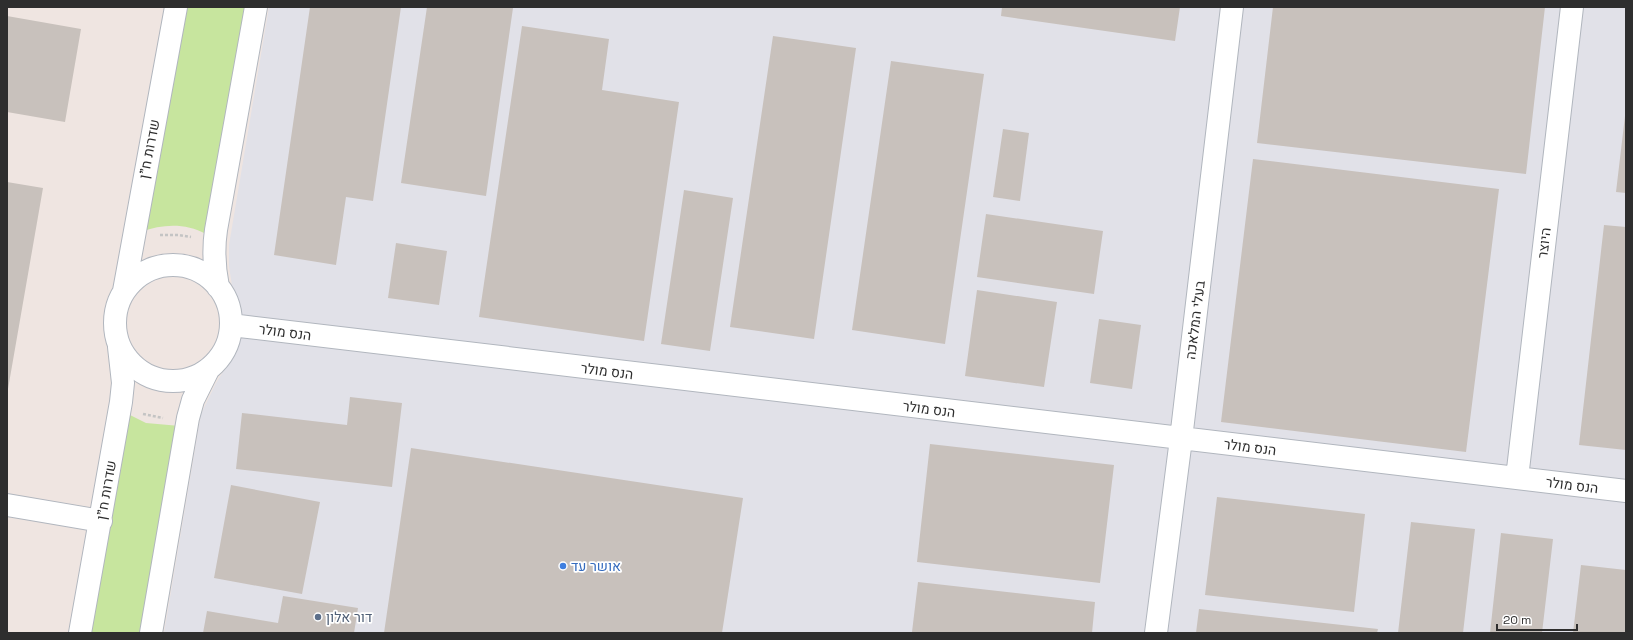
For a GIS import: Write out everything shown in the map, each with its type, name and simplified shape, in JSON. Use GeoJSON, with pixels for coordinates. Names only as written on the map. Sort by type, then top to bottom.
{"type":"FeatureCollection","features":[{"type":"Feature","properties":{"kind":"street","name":"שדרות ח\"ן"},"geometry":{"type":"LineString","coordinates":[[124,291],[131,246],[176,7]]}},
{"type":"Feature","properties":{"kind":"street"},"geometry":{"type":"LineString","coordinates":[[218,286],[214,266],[213,250],[256,7]]}},
{"type":"Feature","properties":{"kind":"street","name":"בעלי המלאכה"},"geometry":{"type":"LineString","coordinates":[[1156,633],[1181,439],[1232,7]]}},
{"type":"Feature","properties":{"kind":"street","name":"היוצר"},"geometry":{"type":"LineString","coordinates":[[1517,478],[1572,7]]}},
{"type":"Feature","properties":{"kind":"street"},"geometry":{"type":"LineString","coordinates":[[175,264],[194,268],[211,279],[218,286],[224,294],[229,309],[231,325],[228,342],[220,358],[208,370],[193,378],[176,382],[158,380],[142,373],[128,362],[119,345],[115,327],[116,308],[124,291],[137,277],[155,267],[175,264]]}},
{"type":"Feature","properties":{"kind":"street","name":"הנס מולר"},"geometry":{"type":"LineString","coordinates":[[231,325],[1626,491]]}},
{"type":"Feature","properties":{"kind":"street","name":"שדרות ח\"ן"},"geometry":{"type":"LineString","coordinates":[[80,633],[121,402],[123,383],[119,345]]}},
{"type":"Feature","properties":{"kind":"street"},"geometry":{"type":"LineString","coordinates":[[151,633],[188,418],[193,400],[208,370]]}},
{"type":"Feature","properties":{"kind":"street"},"geometry":{"type":"LineString","coordinates":[[7,505],[100,521]]}},
{"type":"Feature","properties":{"kind":"path"},"geometry":{"type":"LineString","coordinates":[[131,246],[150,237],[163,234],[194,238],[206,244],[213,250]]}},
{"type":"Feature","properties":{"kind":"path"},"geometry":{"type":"LineString","coordinates":[[121,402],[147,416],[174,419],[188,418]]}},
{"type":"Feature","properties":{"kind":"shaded area"},"geometry":{"type":"Polygon","coordinates":[[[269,7],[1626,7],[1626,633],[164,633],[201,414],[216,383],[228,364],[241,318],[232,286],[229,266],[229,245],[269,7]]]}},
{"type":"Feature","properties":{"kind":"green space"},"geometry":{"type":"Polygon","coordinates":[[[185,7],[248,7],[206,234],[198,230],[182,226],[157,227],[141,232],[185,7]]]}},
{"type":"Feature","properties":{"kind":"green space"},"geometry":{"type":"Polygon","coordinates":[[[128,414],[146,423],[180,426],[143,633],[89,633],[128,414]]]}},
{"type":"Feature","properties":{"kind":"building"},"geometry":{"type":"Polygon","coordinates":[[[310,7],[401,7],[373,201],[346,197],[336,265],[274,255],[310,7]]]}},
{"type":"Feature","properties":{"kind":"building"},"geometry":{"type":"Polygon","coordinates":[[[427,7],[513,8],[486,196],[401,183],[427,7]]]}},
{"type":"Feature","properties":{"kind":"building"},"geometry":{"type":"Polygon","coordinates":[[[1002,7],[1180,7],[1175,41],[1001,16],[1002,7]]]}},
{"type":"Feature","properties":{"kind":"building"},"geometry":{"type":"Polygon","coordinates":[[[1273,7],[1545,7],[1526,174],[1257,143],[1273,7]]]}},
{"type":"Feature","properties":{"kind":"building"},"geometry":{"type":"Polygon","coordinates":[[[7,16],[81,29],[65,122],[7,112],[7,16]]]}},
{"type":"Feature","properties":{"kind":"building"},"geometry":{"type":"Polygon","coordinates":[[[522,26],[609,39],[602,90],[679,102],[644,341],[479,317],[522,26]]]}},
{"type":"Feature","properties":{"kind":"building"},"geometry":{"type":"Polygon","coordinates":[[[773,36],[856,48],[814,339],[730,327],[773,36]]]}},
{"type":"Feature","properties":{"kind":"building"},"geometry":{"type":"Polygon","coordinates":[[[891,61],[984,74],[945,344],[852,330],[891,61]]]}},
{"type":"Feature","properties":{"kind":"building"},"geometry":{"type":"Polygon","coordinates":[[[1626,116],[1626,193],[1616,192],[1626,116]]]}},
{"type":"Feature","properties":{"kind":"building"},"geometry":{"type":"Polygon","coordinates":[[[1003,129],[1029,133],[1020,201],[993,197],[1003,129]]]}},
{"type":"Feature","properties":{"kind":"building"},"geometry":{"type":"Polygon","coordinates":[[[1253,159],[1499,189],[1466,452],[1221,422],[1253,159]]]}},
{"type":"Feature","properties":{"kind":"building"},"geometry":{"type":"Polygon","coordinates":[[[7,182],[43,188],[8,389],[7,389],[7,182]]]}},
{"type":"Feature","properties":{"kind":"building"},"geometry":{"type":"Polygon","coordinates":[[[684,190],[733,198],[710,351],[661,344],[684,190]]]}},
{"type":"Feature","properties":{"kind":"building"},"geometry":{"type":"Polygon","coordinates":[[[986,214],[1103,231],[1094,294],[977,277],[986,214]]]}},
{"type":"Feature","properties":{"kind":"building"},"geometry":{"type":"Polygon","coordinates":[[[1604,225],[1626,227],[1626,450],[1579,445],[1604,225]]]}},
{"type":"Feature","properties":{"kind":"building"},"geometry":{"type":"Polygon","coordinates":[[[396,243],[447,251],[439,305],[388,298],[396,243]]]}},
{"type":"Feature","properties":{"kind":"building"},"geometry":{"type":"Polygon","coordinates":[[[977,290],[1057,302],[1044,387],[965,376],[977,290]]]}},
{"type":"Feature","properties":{"kind":"building"},"geometry":{"type":"Polygon","coordinates":[[[1099,319],[1141,325],[1132,389],[1090,383],[1099,319]]]}},
{"type":"Feature","properties":{"kind":"building"},"geometry":{"type":"Polygon","coordinates":[[[350,397],[402,403],[392,487],[236,469],[242,413],[347,425],[350,397]]]}},
{"type":"Feature","properties":{"kind":"building"},"geometry":{"type":"Polygon","coordinates":[[[930,444],[1114,465],[1100,583],[917,562],[930,444]]]}},
{"type":"Feature","properties":{"kind":"building","name":"אושר עד"},"geometry":{"type":"Polygon","coordinates":[[[411,448],[743,498],[722,633],[384,633],[411,448]]]}},
{"type":"Feature","properties":{"kind":"building"},"geometry":{"type":"Polygon","coordinates":[[[231,485],[320,502],[302,594],[214,578],[231,485]]]}},
{"type":"Feature","properties":{"kind":"building"},"geometry":{"type":"Polygon","coordinates":[[[1217,497],[1365,514],[1354,612],[1205,595],[1217,497]]]}},
{"type":"Feature","properties":{"kind":"building"},"geometry":{"type":"Polygon","coordinates":[[[1411,522],[1475,529],[1463,633],[1398,633],[1411,522]]]}},
{"type":"Feature","properties":{"kind":"building"},"geometry":{"type":"Polygon","coordinates":[[[1501,533],[1553,539],[1542,633],[1490,633],[1501,533]]]}},
{"type":"Feature","properties":{"kind":"building"},"geometry":{"type":"Polygon","coordinates":[[[1581,565],[1626,570],[1626,633],[1573,633],[1581,565]]]}},
{"type":"Feature","properties":{"kind":"building"},"geometry":{"type":"Polygon","coordinates":[[[918,582],[1095,602],[1092,633],[912,632],[918,582]]]}},
{"type":"Feature","properties":{"kind":"building","name":"דור אלון"},"geometry":{"type":"Polygon","coordinates":[[[283,596],[358,608],[354,633],[203,633],[207,611],[278,623],[283,596]]]}},
{"type":"Feature","properties":{"kind":"building"},"geometry":{"type":"Polygon","coordinates":[[[1199,609],[1378,629],[1377,633],[1196,633],[1199,609]]]}},
{"type":"Feature","properties":{"kind":"place","name":"אושר עד"},"geometry":{"type":"Point","coordinates":[563,566]}},
{"type":"Feature","properties":{"kind":"place","name":"דור אלון"},"geometry":{"type":"Point","coordinates":[318,617]}}]}
